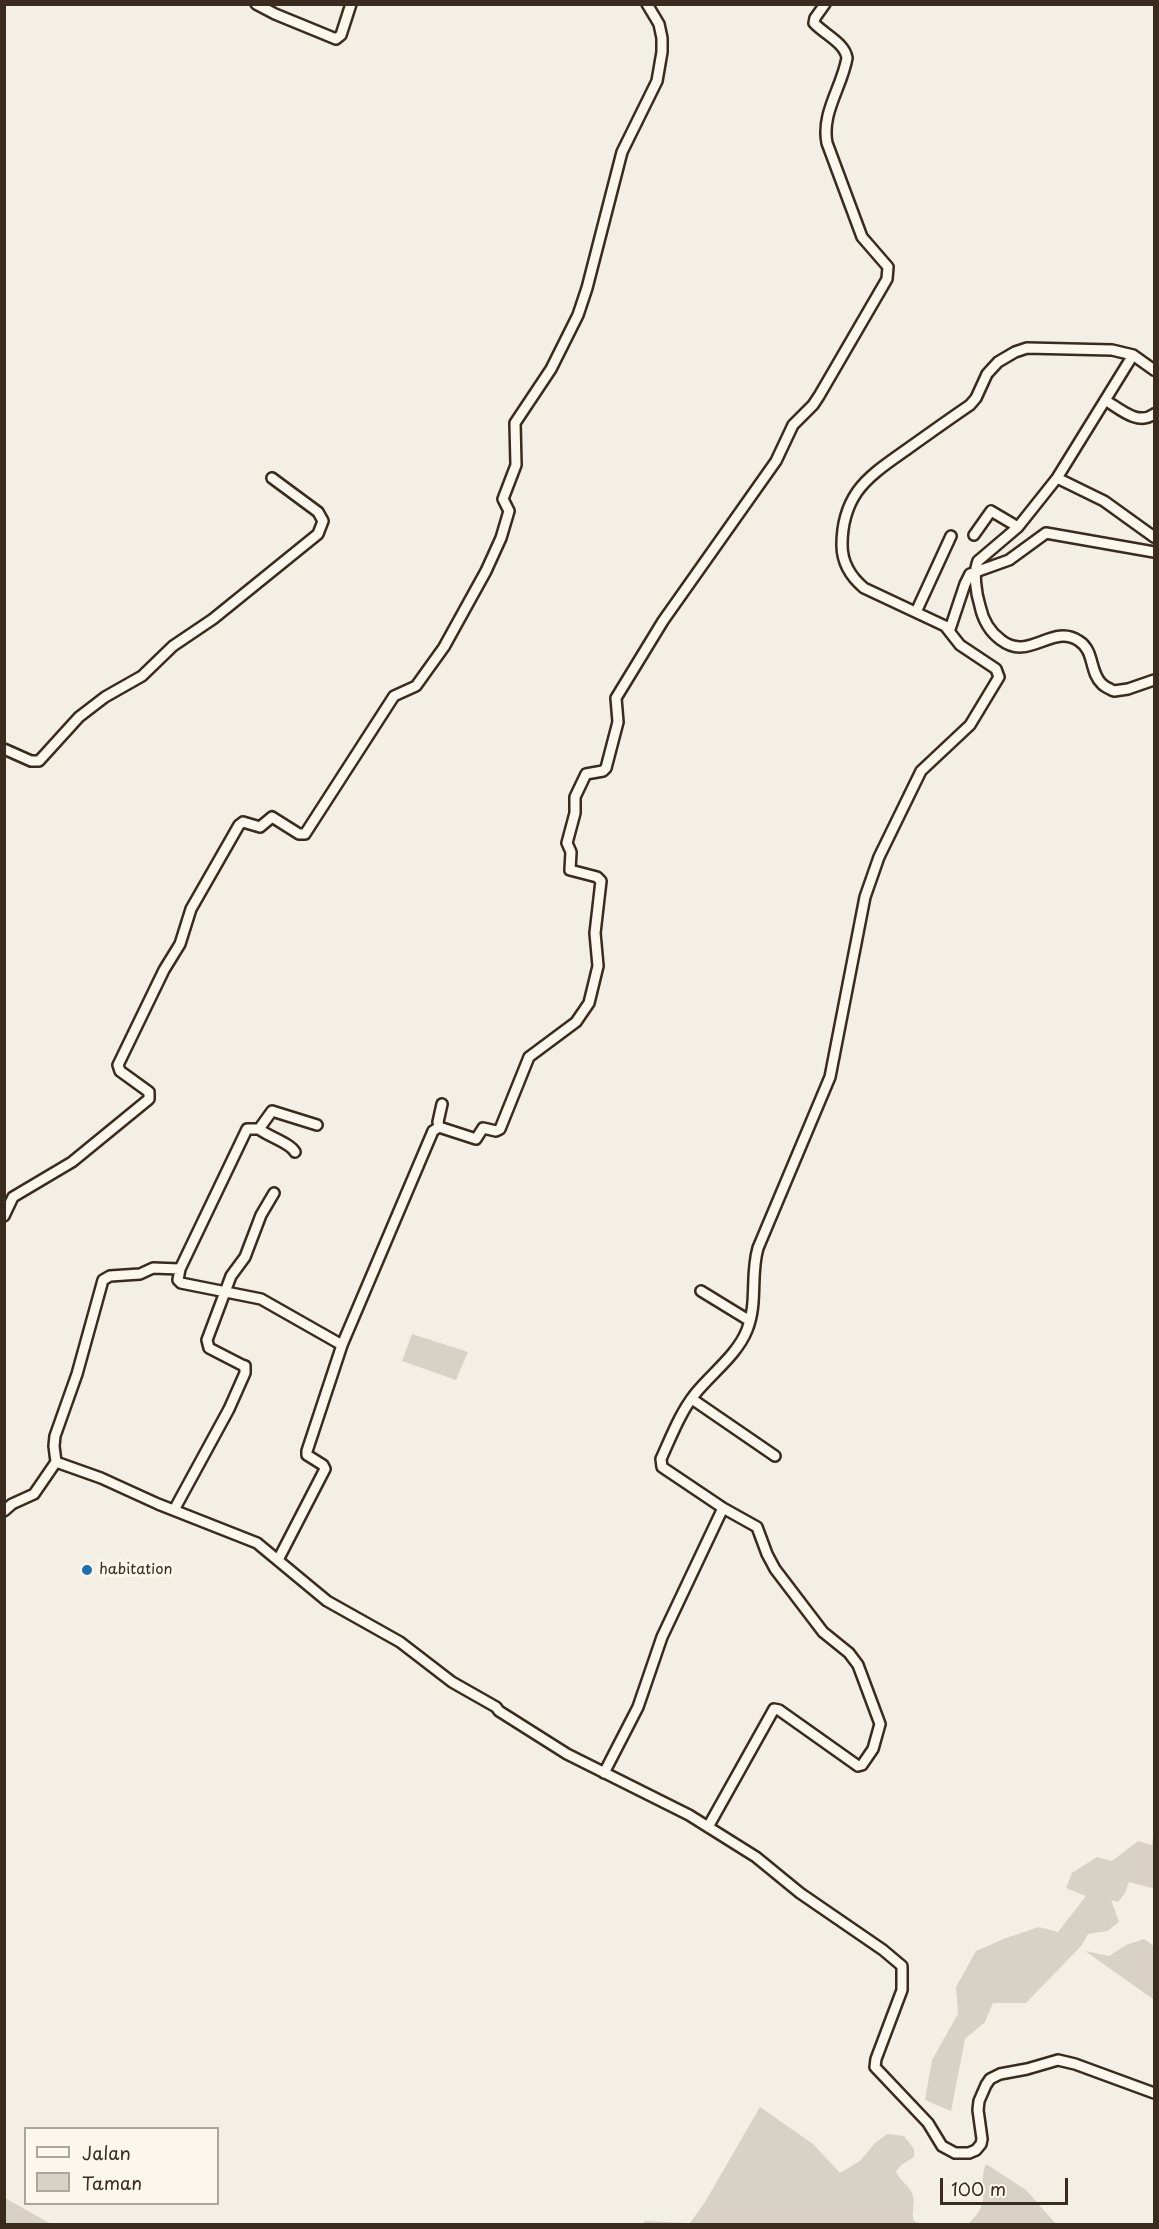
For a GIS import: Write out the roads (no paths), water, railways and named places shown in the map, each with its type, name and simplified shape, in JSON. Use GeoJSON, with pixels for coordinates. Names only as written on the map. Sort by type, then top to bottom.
{"type":"FeatureCollection","features":[{"type":"Feature","properties":{"kind":"street"},"geometry":{"type":"LineString","coordinates":[[256,4],[336,39],[341,35],[351,4]]}},
{"type":"Feature","properties":{"kind":"street"},"geometry":{"type":"LineString","coordinates":[[4,1216],[13,1197],[72,1162],[149,1099],[149,1092],[120,1071],[118,1065],[164,970],[180,944],[191,909],[239,825],[243,822],[260,827],[272,817],[299,834],[305,834],[394,696],[416,686],[444,647],[486,571],[501,538],[508,513],[503,499],[516,465],[515,423],[551,369],[578,315],[622,152],[657,81],[662,38],[659,24],[647,4]]}},
{"type":"Feature","properties":{"kind":"street"},"geometry":{"type":"LineString","coordinates":[[278,1560],[325,1469],[307,1455],[307,1451],[342,1346],[433,1131],[439,1128],[476,1139],[483,1128],[498,1130],[529,1058],[576,1022],[585,1011],[598,966],[596,933],[601,881],[597,877],[570,870],[571,852],[567,845],[575,816],[575,798],[586,774],[603,771],[606,768],[618,722],[616,698],[663,621],[776,461],[793,425],[819,396],[887,279],[888,267],[862,237],[827,143],[825,133],[827,119],[848,58],[842,47],[814,23],[825,4]]}},
{"type":"Feature","properties":{"kind":"street"},"geometry":{"type":"LineString","coordinates":[[708,1827],[774,1709],[779,1710],[858,1766],[862,1765],[874,1746],[880,1724],[853,1657],[823,1632],[775,1569],[758,1527],[723,1508],[660,1464],[692,1399],[735,1350],[750,1321],[754,1300],[754,1260],[830,1077],[865,897],[871,878],[921,771],[970,725],[999,680],[999,673],[996,669],[960,645],[950,629],[864,588],[850,574],[842,550],[842,533],[847,511],[858,490],[882,467],[970,405],[992,369],[1005,356],[1015,351],[1035,346],[1112,350],[1133,355],[1155,370]]}},
{"type":"Feature","properties":{"kind":"street"},"geometry":{"type":"LineString","coordinates":[[1133,355],[1057,478],[1018,526],[978,561],[977,596],[982,617],[994,635],[1010,647],[1024,647],[1055,637],[1071,637],[1080,641],[1090,651],[1095,674],[1101,684],[1114,691],[1155,680]]}},
{"type":"Feature","properties":{"kind":"street"},"geometry":{"type":"LineString","coordinates":[[1105,400],[1138,419],[1146,419],[1155,414]]}},
{"type":"Feature","properties":{"kind":"street"},"geometry":{"type":"LineString","coordinates":[[4,749],[34,762],[39,761],[79,717],[105,698],[139,679],[173,646],[213,619],[318,534],[323,521],[318,512],[272,478]]}},
{"type":"Feature","properties":{"kind":"street"},"geometry":{"type":"LineString","coordinates":[[1057,478],[1104,501],[1155,537]]}},
{"type":"Feature","properties":{"kind":"street"},"geometry":{"type":"LineString","coordinates":[[974,535],[991,511],[1018,526]]}},
{"type":"Feature","properties":{"kind":"street"},"geometry":{"type":"LineString","coordinates":[[950,629],[970,574],[1010,560],[1046,533],[1155,552]]}},
{"type":"Feature","properties":{"kind":"street"},"geometry":{"type":"LineString","coordinates":[[916,612],[951,536]]}},
{"type":"Feature","properties":{"kind":"street"},"geometry":{"type":"LineString","coordinates":[[439,1128],[442,1104]]}},
{"type":"Feature","properties":{"kind":"street"},"geometry":{"type":"LineString","coordinates":[[259,1129],[272,1111],[317,1125]]}},
{"type":"Feature","properties":{"kind":"street"},"geometry":{"type":"LineString","coordinates":[[295,1152],[293,1148],[273,1139],[259,1129],[248,1128],[246,1130],[180,1269],[178,1280],[182,1284],[225,1291],[264,1301],[342,1346]]}},
{"type":"Feature","properties":{"kind":"street"},"geometry":{"type":"LineString","coordinates":[[174,1510],[226,1414],[245,1373],[245,1366],[207,1346],[207,1340],[233,1273],[246,1254],[261,1215],[274,1193]]}},
{"type":"Feature","properties":{"kind":"street"},"geometry":{"type":"LineString","coordinates":[[4,1512],[12,1504],[34,1494],[56,1462],[55,1436],[77,1374],[103,1280],[110,1276],[140,1274],[151,1268],[180,1269]]}},
{"type":"Feature","properties":{"kind":"street"},"geometry":{"type":"LineString","coordinates":[[701,1291],[750,1321]]}},
{"type":"Feature","properties":{"kind":"street"},"geometry":{"type":"LineString","coordinates":[[692,1399],[775,1455]]}},
{"type":"Feature","properties":{"kind":"street"},"geometry":{"type":"LineString","coordinates":[[56,1462],[101,1478],[257,1543],[327,1601],[399,1642],[452,1682],[496,1707],[567,1754],[689,1815],[756,1857],[800,1893],[882,1950],[902,1966],[902,1990],[875,2067],[928,2123],[942,2146],[949,2152],[969,2152],[979,2147],[982,2139],[979,2101],[990,2079],[1000,2074],[1033,2068],[1058,2060],[1155,2093]]}},
{"type":"Feature","properties":{"kind":"street"},"geometry":{"type":"LineString","coordinates":[[604,1773],[638,1707],[662,1636],[723,1508]]}},
{"type":"Feature","properties":{"kind":"place","name":"habitation"},"geometry":{"type":"Point","coordinates":[87,1570]}}]}
